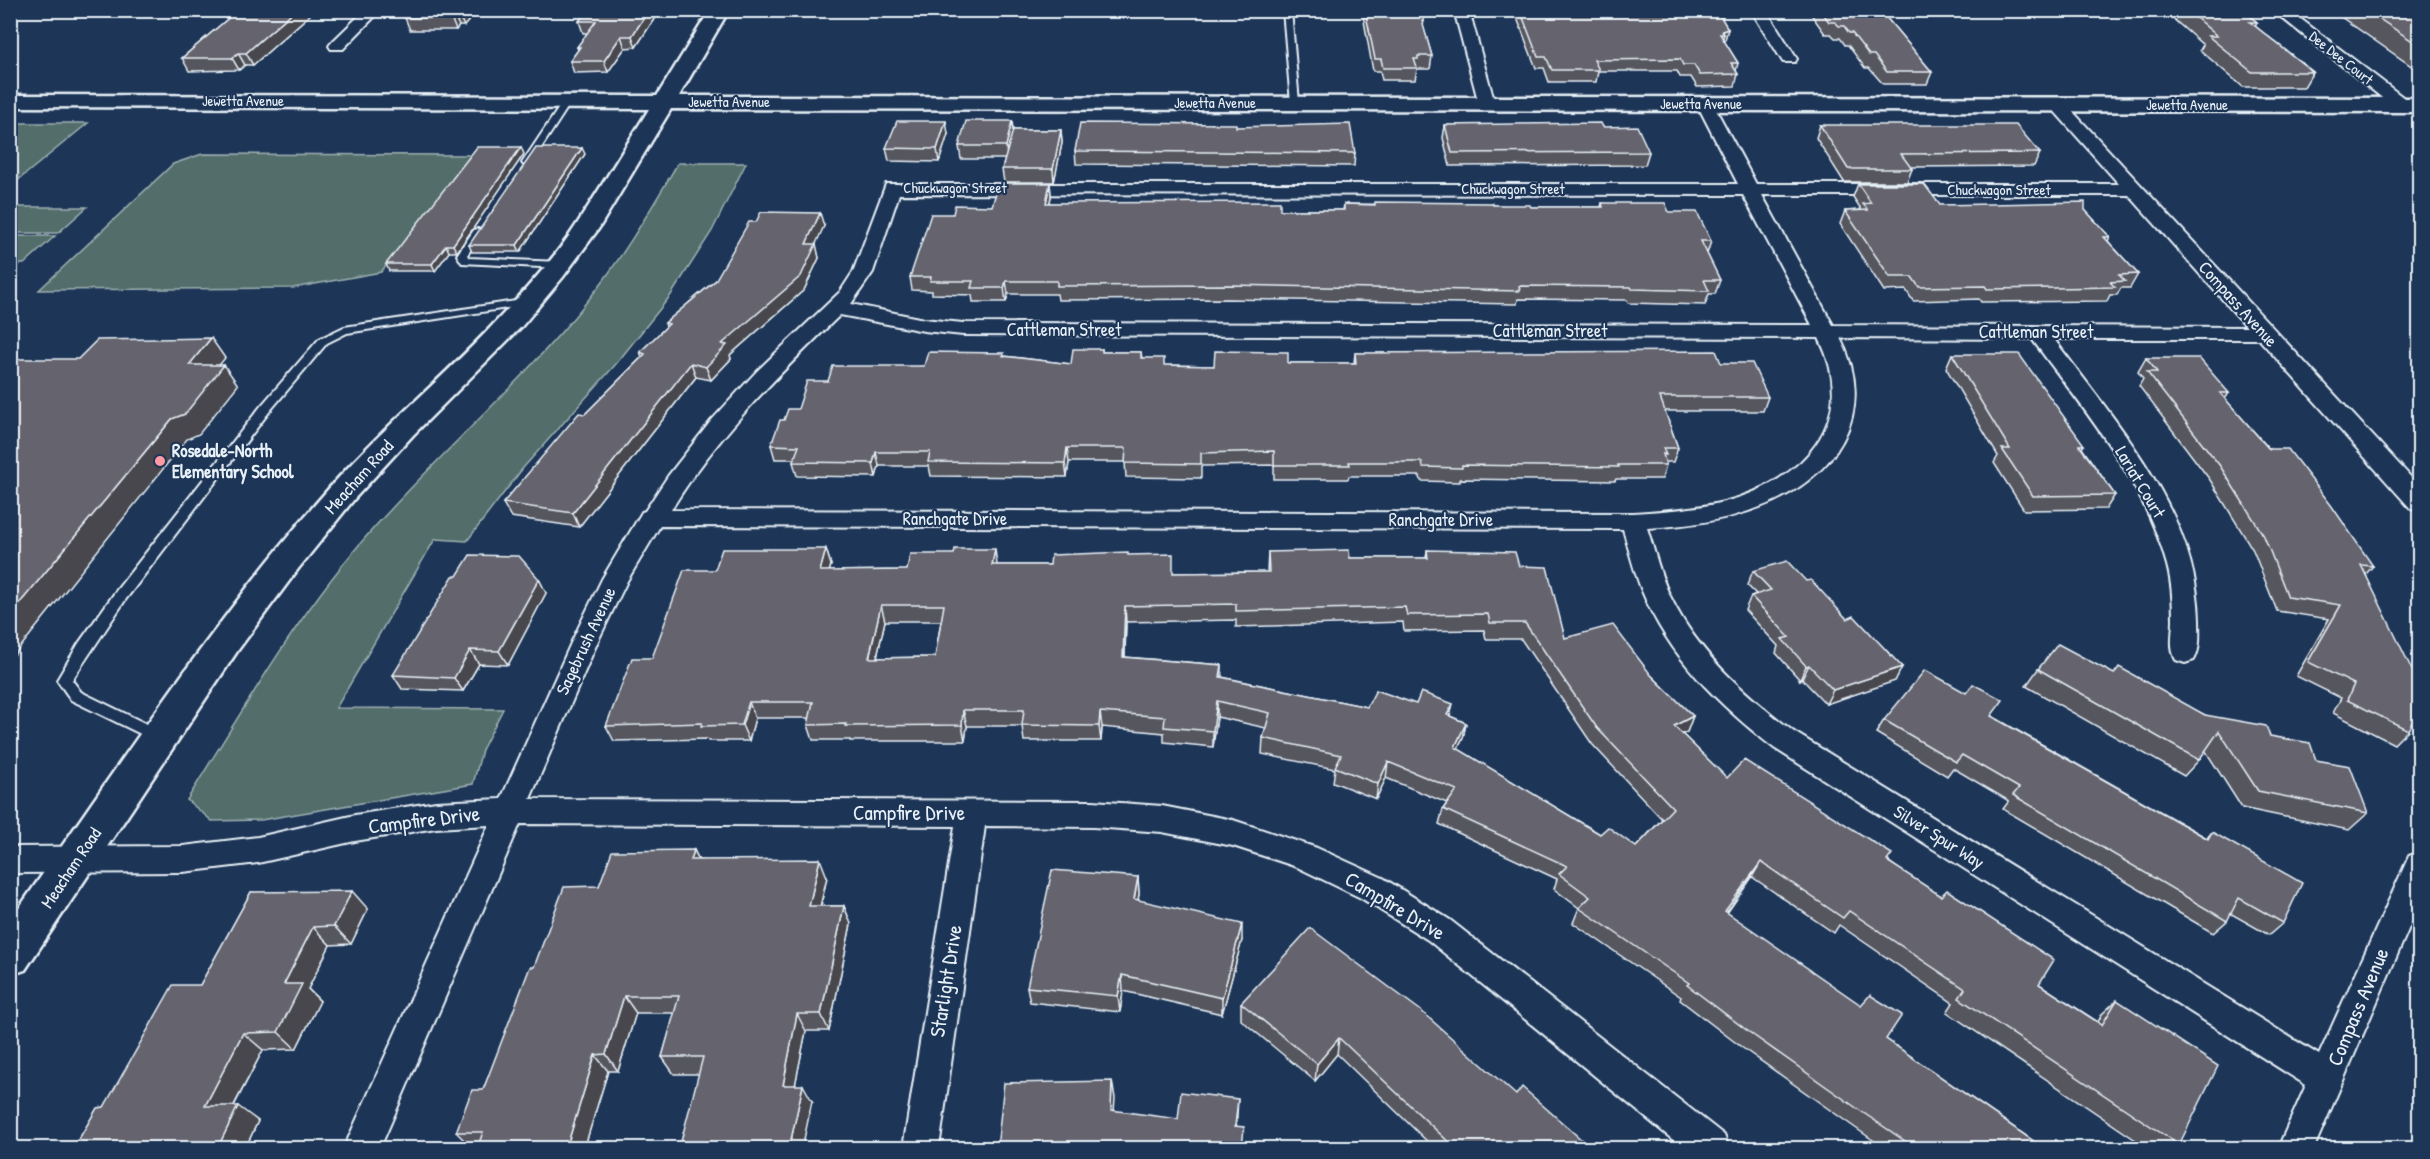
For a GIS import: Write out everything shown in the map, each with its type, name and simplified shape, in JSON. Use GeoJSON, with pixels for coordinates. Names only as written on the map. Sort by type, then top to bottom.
{"type":"FeatureCollection","features":[{"type":"Feature","properties":{"kind":"street"},"geometry":{"type":"LineString","coordinates":[[337,46],[374,10]]}},
{"type":"Feature","properties":{"kind":"street","name":"Meacham Road"},"geometry":{"type":"LineString","coordinates":[[10,956],[160,737],[286,561],[344,491],[529,302],[560,265],[587,228],[720,10]]}},
{"type":"Feature","properties":{"kind":"street"},"geometry":{"type":"LineString","coordinates":[[1461,10],[1487,104]]}},
{"type":"Feature","properties":{"kind":"street"},"geometry":{"type":"LineString","coordinates":[[1758,10],[1789,59]]}},
{"type":"Feature","properties":{"kind":"street","name":"Dee Dee Court"},"geometry":{"type":"LineString","coordinates":[[2279,10],[2411,105]]}},
{"type":"Feature","properties":{"kind":"street","name":"Jewetta Avenue"},"geometry":{"type":"LineString","coordinates":[[10,101],[2411,105]]}},
{"type":"Feature","properties":{"kind":"street","name":"Ranchgate Drive"},"geometry":{"type":"LineString","coordinates":[[651,518],[1633,521],[1683,518],[1728,509],[1768,495],[1800,476],[1824,453],[1839,428],[1846,401],[1843,374],[1825,332],[1704,104]]}},
{"type":"Feature","properties":{"kind":"street","name":"Compass Avenue"},"geometry":{"type":"LineString","coordinates":[[2057,105],[2420,503]]}},
{"type":"Feature","properties":{"kind":"street","name":"Chuckwagon Street"},"geometry":{"type":"LineString","coordinates":[[891,188],[2135,190]]}},
{"type":"Feature","properties":{"kind":"street","name":"Sagebrush Avenue"},"geometry":{"type":"LineString","coordinates":[[362,1149],[584,643],[615,579],[651,518],[719,426],[765,376],[838,308],[863,272],[891,188]]}},
{"type":"Feature","properties":{"kind":"street","name":"Cattleman Street"},"geometry":{"type":"LineString","coordinates":[[838,308],[924,325],[963,329],[2265,333]]}},
{"type":"Feature","properties":{"kind":"street","name":"Lariat Court"},"geometry":{"type":"LineString","coordinates":[[2038,332],[2144,483],[2166,526],[2180,568],[2187,613],[2185,653]]}},
{"type":"Feature","properties":{"kind":"street","name":"Silver Spur Way"},"geometry":{"type":"LineString","coordinates":[[1633,521],[1658,598],[1676,633],[1703,669],[1741,707],[1784,740],[2327,1079]]}},
{"type":"Feature","properties":{"kind":"street","name":"Campfire Drive"},"geometry":{"type":"LineString","coordinates":[[10,860],[183,859],[258,850],[355,828],[436,815],[510,811],[1093,813],[1162,819],[1233,833],[1306,857],[1372,888],[1440,930],[1711,1149]]}},
{"type":"Feature","properties":{"kind":"street","name":"Starlight Drive"},"geometry":{"type":"LineString","coordinates":[[921,1149],[972,813]]}},
{"type":"Feature","properties":{"kind":"street","name":"Compass Avenue"},"geometry":{"type":"LineString","coordinates":[[2296,1149],[2420,865]]}},
{"type":"Feature","properties":{"kind":"lane"},"geometry":{"type":"LineString","coordinates":[[1287,10],[1295,103]]}},
{"type":"Feature","properties":{"kind":"lane"},"geometry":{"type":"LineString","coordinates":[[519,174],[567,102]]}},
{"type":"Feature","properties":{"kind":"lane"},"geometry":{"type":"LineString","coordinates":[[488,219],[462,255],[466,261],[560,265]]}},
{"type":"Feature","properties":{"kind":"lane"},"geometry":{"type":"LineString","coordinates":[[160,737],[76,696],[64,680],[121,595],[265,409],[323,341],[344,330],[529,302]]}},
{"type":"Feature","properties":{"kind":"green space"},"geometry":{"type":"Polygon","coordinates":[[[11,123],[88,123],[11,186],[11,123]]]}},
{"type":"Feature","properties":{"kind":"green space"},"geometry":{"type":"Polygon","coordinates":[[[202,154],[474,155],[381,272],[293,288],[39,290],[173,164],[202,154]]]}},
{"type":"Feature","properties":{"kind":"green space"},"geometry":{"type":"Polygon","coordinates":[[[678,163],[746,163],[712,231],[671,295],[616,364],[523,468],[467,541],[435,539],[336,708],[503,709],[482,750],[473,784],[261,820],[212,821],[187,800],[296,627],[371,531],[564,330],[625,250],[678,163]]]}},
{"type":"Feature","properties":{"kind":"green space"},"geometry":{"type":"Polygon","coordinates":[[[11,207],[87,207],[58,233],[11,233],[11,207]]]}},
{"type":"Feature","properties":{"kind":"green space"},"geometry":{"type":"Polygon","coordinates":[[[11,236],[55,236],[24,264],[11,264],[11,236]]]}},
{"type":"Feature","properties":{"kind":"building"},"geometry":{"type":"Polygon","coordinates":[[[238,10],[295,10],[246,53],[238,53],[232,58],[182,58],[238,10]]]}},
{"type":"Feature","properties":{"kind":"building"},"geometry":{"type":"Polygon","coordinates":[[[412,10],[462,10],[459,15],[451,18],[405,18],[412,10]]]}},
{"type":"Feature","properties":{"kind":"building"},"geometry":{"type":"Polygon","coordinates":[[[587,10],[649,10],[632,36],[621,36],[604,61],[570,61],[596,21],[579,21],[587,10]]]}},
{"type":"Feature","properties":{"kind":"building"},"geometry":{"type":"Polygon","coordinates":[[[1365,10],[1421,10],[1432,56],[1418,56],[1418,59],[1414,59],[1417,68],[1383,68],[1381,59],[1375,59],[1365,10]]]}},
{"type":"Feature","properties":{"kind":"building"},"geometry":{"type":"Polygon","coordinates":[[[1520,10],[1717,10],[1728,29],[1722,31],[1724,34],[1720,34],[1738,63],[1731,63],[1738,74],[1700,75],[1694,65],[1683,65],[1680,59],[1594,60],[1599,70],[1552,70],[1546,57],[1538,57],[1520,10]]]}},
{"type":"Feature","properties":{"kind":"building"},"geometry":{"type":"Polygon","coordinates":[[[1821,10],[1880,10],[1932,72],[1887,72],[1874,55],[1869,55],[1852,33],[1849,33],[1844,26],[1829,22],[1821,10]]]}},
{"type":"Feature","properties":{"kind":"building"},"geometry":{"type":"Polygon","coordinates":[[[2187,10],[2242,10],[2257,22],[2250,22],[2313,72],[2252,72],[2208,36],[2217,36],[2187,10]]]}},
{"type":"Feature","properties":{"kind":"building"},"geometry":{"type":"Polygon","coordinates":[[[2366,10],[2420,10],[2420,46],[2366,10]]]}},
{"type":"Feature","properties":{"kind":"building"},"geometry":{"type":"Polygon","coordinates":[[[897,121],[946,121],[937,149],[886,148],[897,121]]]}},
{"type":"Feature","properties":{"kind":"building"},"geometry":{"type":"Polygon","coordinates":[[[966,121],[1012,121],[1006,146],[959,146],[966,121]]]}},
{"type":"Feature","properties":{"kind":"building"},"geometry":{"type":"Polygon","coordinates":[[[1080,123],[1236,124],[1236,127],[1350,124],[1355,153],[1075,151],[1080,123]]]}},
{"type":"Feature","properties":{"kind":"building"},"geometry":{"type":"Polygon","coordinates":[[[1601,123],[1603,127],[1637,126],[1649,152],[1452,153],[1445,125],[1601,123]]]}},
{"type":"Feature","properties":{"kind":"building"},"geometry":{"type":"Polygon","coordinates":[[[1820,125],[2016,125],[2040,153],[1901,154],[1912,169],[1848,169],[1820,125]]]}},
{"type":"Feature","properties":{"kind":"building"},"geometry":{"type":"Polygon","coordinates":[[[1013,130],[1061,130],[1053,169],[1002,169],[1013,130]]]}},
{"type":"Feature","properties":{"kind":"building"},"geometry":{"type":"Polygon","coordinates":[[[477,147],[521,147],[453,245],[446,245],[432,264],[386,264],[477,147]]]}},
{"type":"Feature","properties":{"kind":"building"},"geometry":{"type":"Polygon","coordinates":[[[536,148],[582,148],[517,245],[469,245],[536,148]]]}},
{"type":"Feature","properties":{"kind":"building"},"geometry":{"type":"Polygon","coordinates":[[[999,183],[1050,183],[1046,203],[1280,202],[1280,210],[1344,210],[1344,204],[1375,205],[1375,202],[1492,203],[1493,205],[1530,205],[1531,207],[1603,207],[1602,203],[1665,203],[1669,212],[1697,212],[1711,241],[1701,241],[1720,280],[1704,280],[1709,291],[1632,289],[1631,287],[1519,286],[1520,291],[1228,285],[1057,286],[1057,281],[1006,281],[1004,288],[971,288],[973,281],[930,281],[931,277],[910,277],[931,214],[953,214],[955,205],[992,206],[999,183]]]}},
{"type":"Feature","properties":{"kind":"building"},"geometry":{"type":"Polygon","coordinates":[[[1858,184],[1924,184],[1940,205],[2085,202],[2085,210],[2110,237],[2104,237],[2138,274],[2119,275],[2125,281],[2110,282],[2115,287],[1987,289],[1985,286],[1919,287],[1912,277],[1890,277],[1845,211],[1868,210],[1863,204],[1871,203],[1858,184]]]}},
{"type":"Feature","properties":{"kind":"building"},"geometry":{"type":"Polygon","coordinates":[[[761,212],[820,213],[806,244],[816,244],[801,276],[722,344],[727,345],[706,367],[691,363],[573,513],[503,503],[579,413],[585,414],[645,354],[640,352],[669,324],[665,323],[715,281],[749,222],[756,222],[761,212]]]}},
{"type":"Feature","properties":{"kind":"building"},"geometry":{"type":"Polygon","coordinates":[[[211,338],[189,365],[224,365],[185,414],[172,419],[10,615],[10,359],[78,359],[97,340],[211,338]]]}},
{"type":"Feature","properties":{"kind":"building"},"geometry":{"type":"Polygon","coordinates":[[[1073,349],[1141,352],[1141,358],[1164,358],[1164,365],[1214,366],[1215,351],[1288,352],[1288,363],[1356,363],[1355,353],[1716,351],[1721,363],[1752,363],[1768,397],[1660,397],[1678,448],[1663,448],[1666,465],[1618,465],[1619,467],[1462,465],[1462,468],[1423,467],[1422,462],[1349,462],[1350,465],[1274,465],[1274,451],[1201,453],[1201,464],[1125,463],[1126,448],[1067,448],[1065,463],[928,462],[930,452],[876,452],[873,463],[793,462],[799,446],[771,445],[780,420],[784,420],[788,409],[798,409],[807,381],[828,381],[833,366],[924,366],[928,352],[1004,353],[1003,356],[1071,364],[1073,349]]]}},
{"type":"Feature","properties":{"kind":"building"},"geometry":{"type":"Polygon","coordinates":[[[1952,354],[2019,354],[2084,445],[2079,445],[2115,495],[2033,496],[2002,449],[2010,449],[1952,354]]]}},
{"type":"Feature","properties":{"kind":"building"},"geometry":{"type":"Polygon","coordinates":[[[2146,358],[2199,358],[2229,393],[2220,393],[2269,449],[2288,449],[2331,505],[2373,566],[2361,565],[2413,672],[2420,675],[2420,707],[2408,730],[2347,700],[2354,684],[2308,662],[2341,605],[2288,597],[2264,536],[2220,466],[2147,372],[2157,372],[2146,358]]]}},
{"type":"Feature","properties":{"kind":"building"},"geometry":{"type":"Polygon","coordinates":[[[722,549],[826,549],[820,571],[907,570],[910,554],[954,554],[955,549],[995,549],[992,565],[1050,565],[1051,555],[1128,552],[1128,555],[1173,554],[1173,573],[1269,572],[1268,552],[1349,550],[1350,558],[1428,558],[1427,550],[1515,552],[1519,566],[1547,567],[1565,638],[1613,625],[1651,675],[1693,716],[1674,726],[1727,778],[1744,760],[1892,854],[1887,861],[1941,896],[1947,890],[2054,960],[2039,984],[2102,1025],[2117,1000],[2218,1066],[2179,1145],[1959,998],[1965,989],[1849,911],[1843,918],[1761,862],[1725,911],[1861,1005],[1870,995],[1902,1015],[1886,1039],[2045,1149],[1917,1149],[1753,1035],[1687,985],[1689,983],[1579,908],[1590,897],[1559,874],[1567,866],[1443,809],[1457,790],[1388,762],[1378,784],[1335,767],[1341,755],[1263,738],[1270,713],[1217,701],[1213,731],[1164,727],[1165,717],[1100,712],[1099,726],[1022,725],[1024,710],[963,710],[962,725],[808,725],[813,702],[749,702],[742,725],[701,726],[702,723],[606,726],[632,658],[652,658],[684,570],[715,570],[722,549]],[[1236,604],[1125,606],[1123,657],[1222,665],[1220,677],[1367,707],[1376,690],[1416,704],[1421,692],[1453,704],[1447,715],[1466,723],[1455,747],[1600,834],[1608,827],[1636,847],[1673,808],[1597,728],[1525,623],[1490,623],[1488,614],[1407,615],[1405,607],[1236,611],[1236,604]],[[881,605],[869,658],[935,657],[944,605],[881,605]]]}},
{"type":"Feature","properties":{"kind":"building"},"geometry":{"type":"Polygon","coordinates":[[[470,555],[519,556],[539,579],[499,651],[470,650],[454,678],[393,675],[453,576],[457,576],[470,555]]]}},
{"type":"Feature","properties":{"kind":"building"},"geometry":{"type":"Polygon","coordinates":[[[1787,561],[1806,581],[1811,580],[1847,619],[1854,616],[1902,667],[1833,690],[1809,665],[1806,666],[1782,639],[1789,637],[1751,596],[1771,590],[1753,571],[1787,561]]]}},
{"type":"Feature","properties":{"kind":"building"},"geometry":{"type":"Polygon","coordinates":[[[2058,644],[2114,674],[2119,667],[2205,715],[2266,726],[2270,736],[2310,743],[2316,760],[2350,766],[2368,813],[2258,791],[2219,731],[2199,760],[2038,669],[2058,644]]]}},
{"type":"Feature","properties":{"kind":"building"},"geometry":{"type":"Polygon","coordinates":[[[1925,670],[1966,693],[1973,684],[2003,700],[1991,716],[2208,839],[2212,832],[2302,883],[2283,923],[2239,898],[2227,921],[2013,795],[2019,788],[1962,755],[1956,762],[1884,720],[1925,670]]]}},
{"type":"Feature","properties":{"kind":"building"},"geometry":{"type":"Polygon","coordinates":[[[694,850],[691,860],[820,859],[809,906],[844,906],[821,1014],[797,1014],[783,1085],[803,1085],[789,1149],[679,1149],[703,1057],[662,1057],[679,996],[624,996],[606,1054],[595,1055],[566,1149],[477,1149],[483,1132],[456,1132],[472,1090],[483,1090],[530,967],[534,967],[564,887],[599,886],[612,851],[694,850]]]}},
{"type":"Feature","properties":{"kind":"building"},"geometry":{"type":"Polygon","coordinates":[[[1052,870],[1138,877],[1134,899],[1242,924],[1222,998],[1122,975],[1118,996],[1027,987],[1052,870]]]}},
{"type":"Feature","properties":{"kind":"building"},"geometry":{"type":"Polygon","coordinates":[[[352,891],[334,926],[313,927],[284,984],[302,984],[278,1032],[243,1033],[205,1106],[238,1106],[219,1145],[189,1145],[187,1149],[73,1149],[97,1108],[104,1107],[173,985],[200,985],[251,892],[352,891]]]}},
{"type":"Feature","properties":{"kind":"building"},"geometry":{"type":"Polygon","coordinates":[[[1310,928],[1420,1010],[1516,1095],[1522,1087],[1592,1149],[1456,1149],[1339,1038],[1317,1064],[1241,1003],[1310,928]]]}},
{"type":"Feature","properties":{"kind":"building"},"geometry":{"type":"Polygon","coordinates":[[[1112,1081],[1111,1110],[1178,1119],[1181,1092],[1238,1099],[1235,1126],[1244,1127],[1242,1149],[997,1149],[1004,1083],[1112,1081]]]}},
{"type":"Feature","properties":{"kind":"building"},"geometry":{"type":"Polygon","coordinates":[[[2056,1140],[2067,1149],[2051,1149],[2056,1140]]]}},
{"type":"Feature","properties":{"kind":"place","name":"Rosedale-North Elementary School"},"geometry":{"type":"Point","coordinates":[160,461]}}]}
